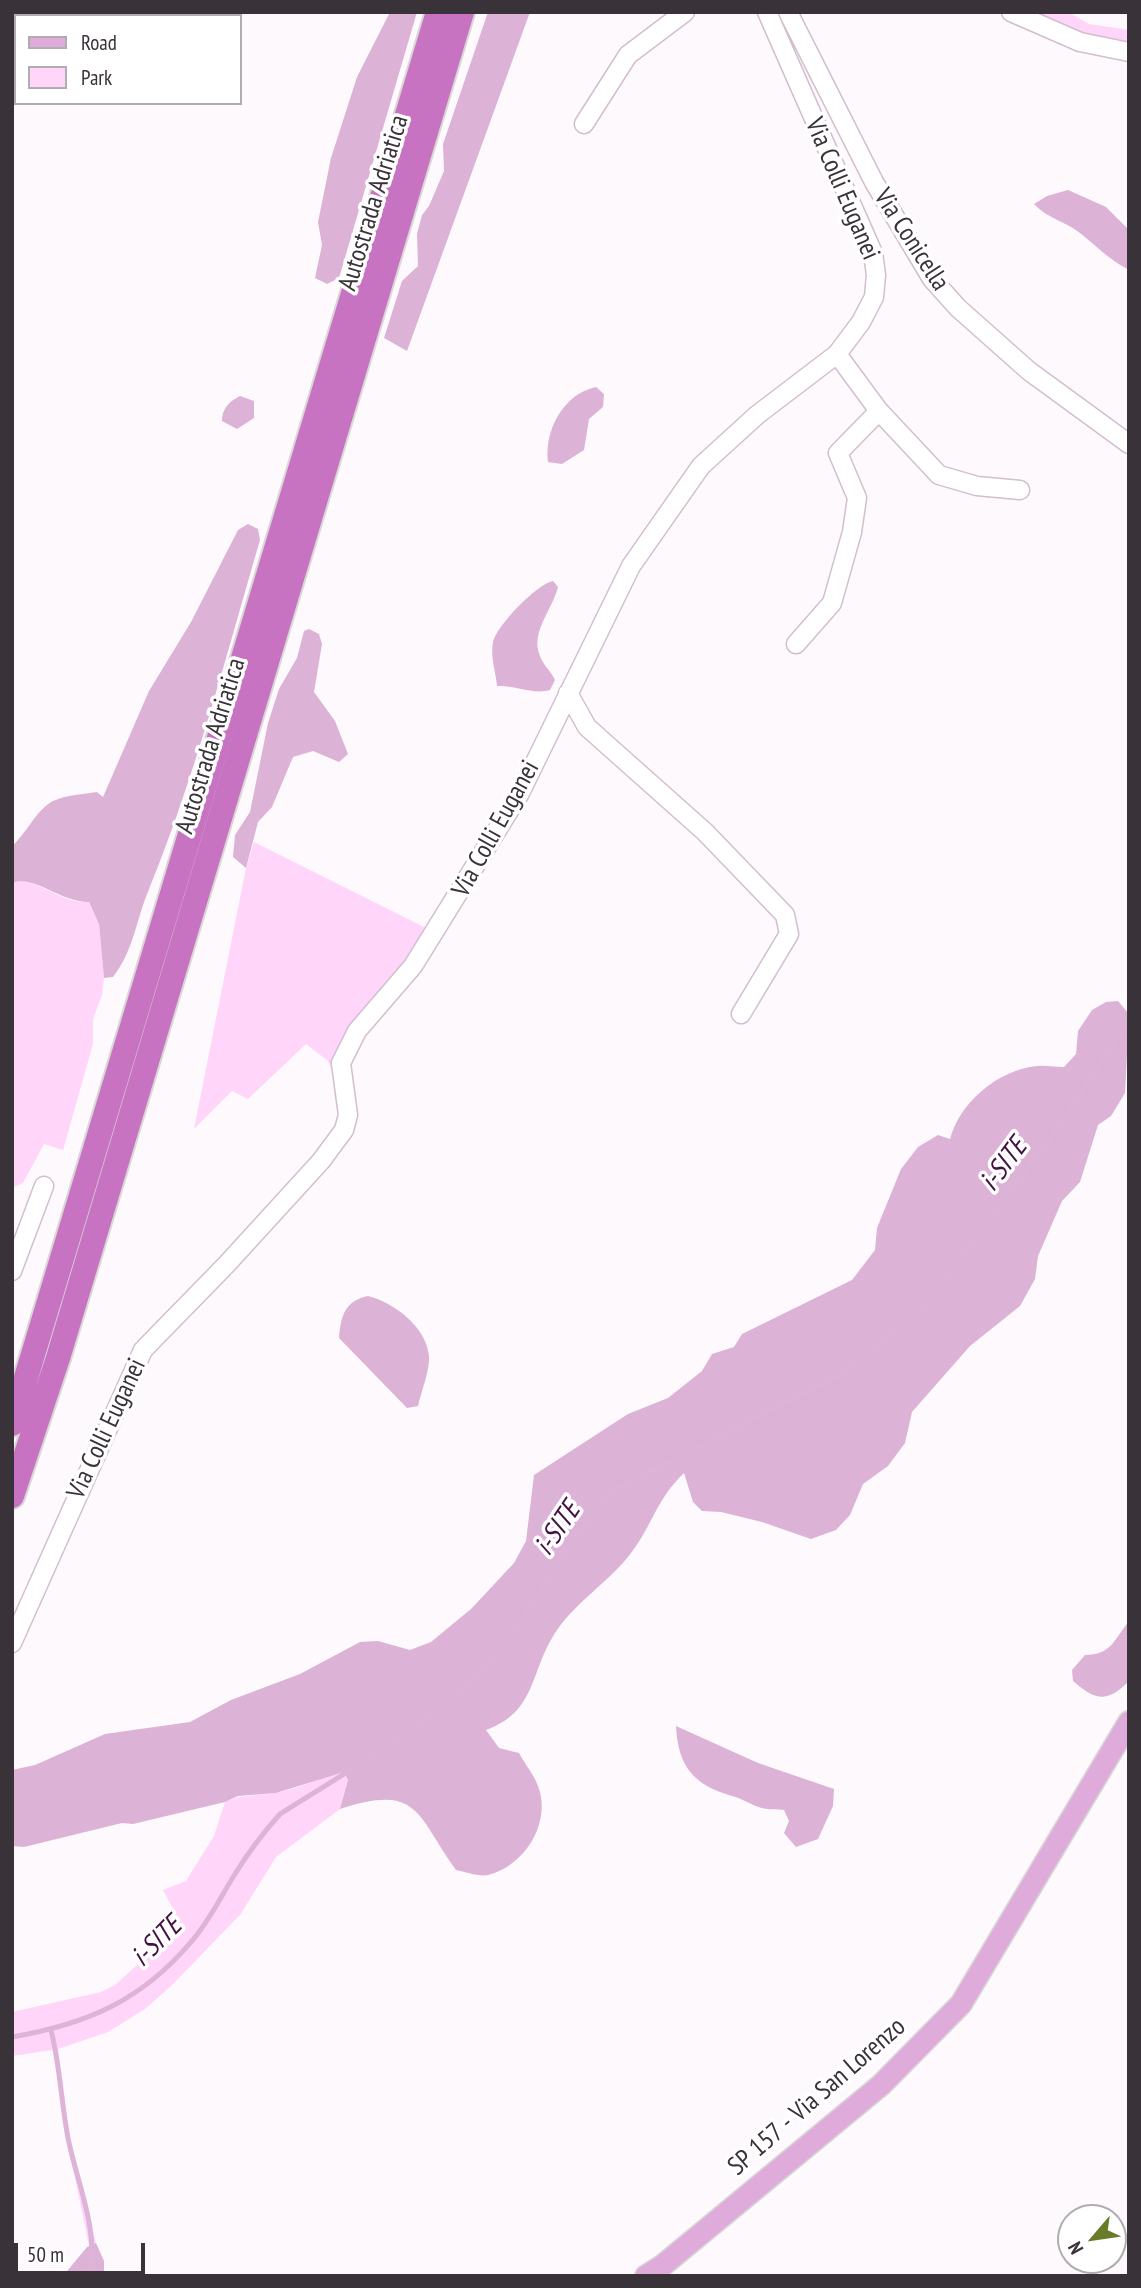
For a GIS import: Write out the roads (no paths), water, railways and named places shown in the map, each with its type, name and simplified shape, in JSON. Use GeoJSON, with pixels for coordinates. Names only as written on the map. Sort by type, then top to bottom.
{"type":"FeatureCollection","features":[{"type":"Feature","properties":{"kind":"highway","name":"Autostrada Adriatica"},"geometry":{"type":"LineString","coordinates":[[12,1424],[438,12]]}},
{"type":"Feature","properties":{"kind":"highway","name":"Autostrada Adriatica"},"geometry":{"type":"LineString","coordinates":[[12,1496],[74,1306],[462,12]]}},
{"type":"Feature","properties":{"kind":"main road","name":"SP 157 - Via San Lorenzo"},"geometry":{"type":"LineString","coordinates":[[646,2276],[662,2266],[881,2084],[961,2004],[1129,1722]]}},
{"type":"Feature","properties":{"kind":"street"},"geometry":{"type":"LineString","coordinates":[[584,124],[628,55],[685,12]]}},
{"type":"Feature","properties":{"kind":"street","name":"Via Colli Euganei"},"geometry":{"type":"LineString","coordinates":[[12,1643],[143,1350],[226,1265],[321,1161],[344,1129],[348,1115],[341,1063],[357,1031],[413,965],[447,915],[520,793],[631,566],[701,466],[757,415],[837,354],[861,322],[874,297],[876,275],[873,253],[767,12]]}},
{"type":"Feature","properties":{"kind":"street","name":"Via Conicella"},"geometry":{"type":"LineString","coordinates":[[788,12],[874,183],[932,279],[958,308],[1029,371],[1129,444]]}},
{"type":"Feature","properties":{"kind":"street"},"geometry":{"type":"LineString","coordinates":[[1011,12],[1080,41],[1129,52]]}},
{"type":"Feature","properties":{"kind":"street"},"geometry":{"type":"LineString","coordinates":[[837,354],[879,411],[939,475],[977,486],[1020,490]]}},
{"type":"Feature","properties":{"kind":"street"},"geometry":{"type":"LineString","coordinates":[[796,644],[832,603],[852,532],[857,498],[838,453],[879,411]]}},
{"type":"Feature","properties":{"kind":"street"},"geometry":{"type":"LineString","coordinates":[[568,693],[587,727],[705,832],[785,915],[789,934],[741,1014]]}},
{"type":"Feature","properties":{"kind":"street"},"geometry":{"type":"LineString","coordinates":[[12,1271],[44,1186]]}},
{"type":"Feature","properties":{"kind":"waterway","name":"i-SITE"},"geometry":{"type":"LineString","coordinates":[[12,2037],[65,2025],[111,2007],[132,1995],[172,1962],[204,1926],[245,1858],[280,1814],[415,1727],[465,1687],[487,1664],[520,1622],[611,1491],[842,1374],[927,1304],[1055,1132],[1117,1038],[1129,1030]]}},
{"type":"Feature","properties":{"kind":"waterway"},"geometry":{"type":"LineString","coordinates":[[51,2030],[68,2138],[92,2241],[90,2276]]}}]}
